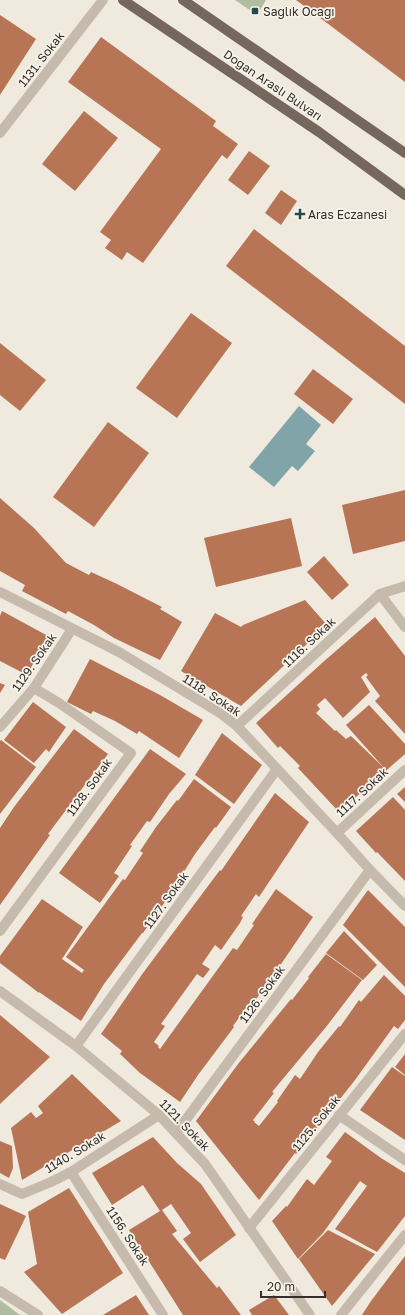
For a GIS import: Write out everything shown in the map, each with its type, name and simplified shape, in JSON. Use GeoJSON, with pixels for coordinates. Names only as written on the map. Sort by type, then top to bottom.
{"type":"FeatureCollection","features":[{"type":"Feature","properties":{"kind":"main road","name":"Doğan Araslı Bulvarı"},"geometry":{"type":"LineString","coordinates":[[123,0],[319,132],[405,195]]}},
{"type":"Feature","properties":{"kind":"main road","name":"Doğan Araslı Bulvarı"},"geometry":{"type":"LineString","coordinates":[[183,0],[405,153]]}},
{"type":"Feature","properties":{"kind":"street","name":"1131. Sokak"},"geometry":{"type":"LineString","coordinates":[[0,133],[103,0]]}},
{"type":"Feature","properties":{"kind":"street","name":"1116. Sokak"},"geometry":{"type":"LineString","coordinates":[[237,726],[380,594],[405,586]]}},
{"type":"Feature","properties":{"kind":"street","name":"1118. Sokak"},"geometry":{"type":"LineString","coordinates":[[0,592],[119,652],[220,713],[237,726],[405,906]]}},
{"type":"Feature","properties":{"kind":"street"},"geometry":{"type":"LineString","coordinates":[[380,594],[405,627]]}},
{"type":"Feature","properties":{"kind":"street","name":"1129. Sokak"},"geometry":{"type":"LineString","coordinates":[[0,727],[34,688],[72,629]]}},
{"type":"Feature","properties":{"kind":"street","name":"1128. Sokak"},"geometry":{"type":"LineString","coordinates":[[0,931],[131,753],[59,703],[34,688]]}},
{"type":"Feature","properties":{"kind":"street","name":"1127. Sokak"},"geometry":{"type":"LineString","coordinates":[[76,1046],[277,769]]}},
{"type":"Feature","properties":{"kind":"street","name":"1117. Sokak"},"geometry":{"type":"LineString","coordinates":[[337,833],[405,770]]}},
{"type":"Feature","properties":{"kind":"street","name":"1126. Sokak"},"geometry":{"type":"LineString","coordinates":[[176,1133],[370,870]]}},
{"type":"Feature","properties":{"kind":"street","name":"1121. Sokak"},"geometry":{"type":"LineString","coordinates":[[0,991],[76,1046],[159,1115],[205,1164],[310,1315]]}},
{"type":"Feature","properties":{"kind":"street","name":"1125. Sokak"},"geometry":{"type":"LineString","coordinates":[[249,1228],[405,1034]]}},
{"type":"Feature","properties":{"kind":"street","name":"1140. Sokak"},"geometry":{"type":"LineString","coordinates":[[0,1184],[22,1194],[51,1182],[71,1172],[159,1115]]}},
{"type":"Feature","properties":{"kind":"street"},"geometry":{"type":"LineString","coordinates":[[339,1115],[405,1160]]}},
{"type":"Feature","properties":{"kind":"street","name":"1156. Sokak"},"geometry":{"type":"LineString","coordinates":[[71,1172],[163,1315]]}},
{"type":"Feature","properties":{"kind":"street"},"geometry":{"type":"LineString","coordinates":[[341,1315],[405,1235]]}},
{"type":"Feature","properties":{"kind":"street"},"geometry":{"type":"LineString","coordinates":[[0,1291],[38,1315]]}},
{"type":"Feature","properties":{"kind":"green space"},"geometry":{"type":"Polygon","coordinates":[[[235,0],[266,0],[257,15],[235,0]]]}},
{"type":"Feature","properties":{"kind":"green space"},"geometry":{"type":"Polygon","coordinates":[[[0,1300],[20,1315],[0,1315],[0,1300]]]}},
{"type":"Feature","properties":{"kind":"water"},"geometry":{"type":"Polygon","coordinates":[[[299,406],[321,425],[306,444],[315,451],[298,471],[292,466],[274,487],[249,467],[299,406]]]}},
{"type":"Feature","properties":{"kind":"building"},"geometry":{"type":"Polygon","coordinates":[[[296,0],[405,0],[405,82],[323,20],[296,0]]]}},
{"type":"Feature","properties":{"kind":"building"},"geometry":{"type":"Polygon","coordinates":[[[0,15],[36,39],[0,95],[0,15]]]}},
{"type":"Feature","properties":{"kind":"building"},"geometry":{"type":"Polygon","coordinates":[[[101,37],[216,121],[213,126],[238,144],[227,159],[222,155],[143,263],[127,252],[122,260],[105,248],[111,240],[100,232],[161,149],[68,82],[101,37]]]}},
{"type":"Feature","properties":{"kind":"building"},"geometry":{"type":"Polygon","coordinates":[[[84,111],[118,138],[75,191],[42,164],[84,111]]]}},
{"type":"Feature","properties":{"kind":"building"},"geometry":{"type":"Polygon","coordinates":[[[249,151],[270,166],[248,195],[228,180],[249,151]]]}},
{"type":"Feature","properties":{"kind":"building"},"geometry":{"type":"Polygon","coordinates":[[[281,190],[297,201],[281,225],[265,213],[281,190]]]}},
{"type":"Feature","properties":{"kind":"building"},"geometry":{"type":"Polygon","coordinates":[[[254,229],[405,346],[405,404],[226,266],[254,229]]]}},
{"type":"Feature","properties":{"kind":"building"},"geometry":{"type":"Polygon","coordinates":[[[191,313],[232,343],[177,418],[136,388],[191,313]]]}},
{"type":"Feature","properties":{"kind":"building"},"geometry":{"type":"Polygon","coordinates":[[[0,343],[46,380],[20,411],[0,395],[0,343]]]}},
{"type":"Feature","properties":{"kind":"building"},"geometry":{"type":"Polygon","coordinates":[[[313,369],[353,399],[333,424],[294,394],[313,369]]]}},
{"type":"Feature","properties":{"kind":"building"},"geometry":{"type":"Polygon","coordinates":[[[108,422],[149,453],[94,527],[53,497],[108,422]]]}},
{"type":"Feature","properties":{"kind":"building"},"geometry":{"type":"Polygon","coordinates":[[[405,490],[405,541],[353,554],[342,505],[405,490]]]}},
{"type":"Feature","properties":{"kind":"building"},"geometry":{"type":"Polygon","coordinates":[[[0,498],[34,528],[66,563],[89,575],[91,572],[117,584],[162,607],[160,609],[182,622],[160,660],[114,638],[68,611],[66,614],[22,591],[25,585],[0,571],[0,498]]]}},
{"type":"Feature","properties":{"kind":"building"},"geometry":{"type":"Polygon","coordinates":[[[291,518],[302,566],[216,587],[204,538],[291,518]]]}},
{"type":"Feature","properties":{"kind":"building"},"geometry":{"type":"Polygon","coordinates":[[[324,556],[349,585],[332,600],[307,572],[324,556]]]}},
{"type":"Feature","properties":{"kind":"building"},"geometry":{"type":"Polygon","coordinates":[[[305,600],[327,625],[241,706],[181,671],[215,613],[241,627],[305,600]]]}},
{"type":"Feature","properties":{"kind":"building"},"geometry":{"type":"Polygon","coordinates":[[[2,611],[48,636],[27,675],[0,661],[0,616],[2,611]]]}},
{"type":"Feature","properties":{"kind":"building"},"geometry":{"type":"Polygon","coordinates":[[[375,617],[405,656],[405,734],[375,701],[380,696],[366,677],[368,675],[366,673],[361,677],[370,692],[343,718],[325,698],[317,705],[320,709],[316,713],[346,739],[351,736],[385,769],[346,725],[369,705],[405,744],[405,754],[339,812],[298,768],[300,766],[280,746],[278,748],[256,723],[375,617]]]}},
{"type":"Feature","properties":{"kind":"building"},"geometry":{"type":"Polygon","coordinates":[[[90,659],[160,695],[203,720],[179,758],[139,731],[137,734],[115,721],[93,711],[91,714],[67,702],[90,659]]]}},
{"type":"Feature","properties":{"kind":"building"},"geometry":{"type":"Polygon","coordinates":[[[0,683],[5,685],[0,693],[0,683]]]}},
{"type":"Feature","properties":{"kind":"building"},"geometry":{"type":"Polygon","coordinates":[[[33,702],[66,727],[49,752],[46,749],[34,763],[4,740],[33,702]]]}},
{"type":"Feature","properties":{"kind":"building"},"geometry":{"type":"Polygon","coordinates":[[[74,729],[108,754],[48,834],[50,835],[0,905],[0,828],[14,807],[74,729]]]}},
{"type":"Feature","properties":{"kind":"building"},"geometry":{"type":"Polygon","coordinates":[[[222,733],[262,765],[234,804],[195,775],[222,733]]]}},
{"type":"Feature","properties":{"kind":"building"},"geometry":{"type":"Polygon","coordinates":[[[1,740],[36,767],[0,814],[0,741],[1,740]]]}},
{"type":"Feature","properties":{"kind":"building"},"geometry":{"type":"Polygon","coordinates":[[[150,749],[186,774],[169,794],[150,822],[147,821],[130,845],[132,846],[114,873],[119,876],[100,903],[59,873],[150,749]]]}},
{"type":"Feature","properties":{"kind":"building"},"geometry":{"type":"Polygon","coordinates":[[[194,779],[231,807],[195,854],[180,878],[181,879],[143,933],[104,984],[81,1021],[39,993],[0,963],[0,956],[42,899],[83,927],[62,959],[82,973],[84,970],[66,957],[123,879],[125,880],[143,853],[140,851],[156,827],[194,779]]]}},
{"type":"Feature","properties":{"kind":"building"},"geometry":{"type":"Polygon","coordinates":[[[405,787],[405,802],[397,794],[405,787]]]}},
{"type":"Feature","properties":{"kind":"building"},"geometry":{"type":"Polygon","coordinates":[[[275,793],[309,822],[259,897],[256,894],[241,916],[243,917],[240,923],[221,950],[215,945],[202,964],[210,969],[203,978],[197,974],[161,1024],[165,1026],[154,1042],[159,1046],[158,1047],[160,1049],[233,948],[237,950],[254,925],[252,924],[276,889],[313,917],[273,976],[254,1002],[251,1001],[180,1102],[140,1073],[120,1054],[122,1051],[101,1034],[143,973],[220,870],[221,871],[275,793]]]}},
{"type":"Feature","properties":{"kind":"building"},"geometry":{"type":"Polygon","coordinates":[[[393,797],[405,810],[405,881],[356,831],[393,797]]]}},
{"type":"Feature","properties":{"kind":"building"},"geometry":{"type":"Polygon","coordinates":[[[368,890],[405,927],[405,987],[343,925],[368,890]]]}},
{"type":"Feature","properties":{"kind":"building"},"geometry":{"type":"Polygon","coordinates":[[[344,931],[377,965],[363,980],[326,953],[344,931]]]}},
{"type":"Feature","properties":{"kind":"building"},"geometry":{"type":"Polygon","coordinates":[[[326,954],[362,980],[326,1027],[272,1092],[274,1093],[253,1120],[254,1122],[259,1126],[278,1102],[277,1101],[295,1075],[300,1079],[318,1052],[339,1026],[340,1027],[359,1000],[361,1002],[384,975],[405,996],[405,1020],[398,1029],[394,1026],[355,1080],[336,1104],[334,1103],[316,1129],[296,1154],[295,1153],[259,1200],[196,1121],[238,1064],[291,999],[292,1000],[326,954]]]}},
{"type":"Feature","properties":{"kind":"building"},"geometry":{"type":"Polygon","coordinates":[[[0,1015],[50,1057],[0,1104],[0,1015]]]}},
{"type":"Feature","properties":{"kind":"building"},"geometry":{"type":"Polygon","coordinates":[[[405,1054],[405,1075],[395,1067],[405,1054]]]}},
{"type":"Feature","properties":{"kind":"building"},"geometry":{"type":"Polygon","coordinates":[[[392,1067],[405,1076],[405,1140],[360,1110],[392,1067]]]}},
{"type":"Feature","properties":{"kind":"building"},"geometry":{"type":"Polygon","coordinates":[[[72,1074],[121,1121],[22,1180],[11,1128],[31,1112],[36,1118],[43,1113],[38,1106],[72,1074]]]}},
{"type":"Feature","properties":{"kind":"building"},"geometry":{"type":"Polygon","coordinates":[[[345,1132],[405,1173],[405,1216],[377,1252],[335,1229],[367,1186],[360,1181],[323,1233],[298,1259],[272,1221],[286,1206],[287,1207],[307,1179],[314,1185],[332,1161],[326,1157],[345,1132]]]}},
{"type":"Feature","properties":{"kind":"building"},"geometry":{"type":"Polygon","coordinates":[[[153,1137],[177,1163],[201,1184],[236,1235],[200,1262],[183,1239],[191,1233],[171,1204],[162,1210],[177,1231],[172,1234],[217,1288],[219,1286],[241,1315],[183,1315],[129,1230],[160,1211],[143,1185],[112,1205],[92,1173],[153,1137]]]}},
{"type":"Feature","properties":{"kind":"building"},"geometry":{"type":"Polygon","coordinates":[[[0,1141],[12,1146],[13,1168],[9,1178],[0,1173],[0,1141]]]}},
{"type":"Feature","properties":{"kind":"building"},"geometry":{"type":"Polygon","coordinates":[[[69,1188],[123,1273],[62,1314],[24,1272],[37,1264],[28,1212],[69,1188]]]}},
{"type":"Feature","properties":{"kind":"building"},"geometry":{"type":"Polygon","coordinates":[[[0,1204],[26,1216],[5,1260],[0,1258],[0,1204]]]}},
{"type":"Feature","properties":{"kind":"building"},"geometry":{"type":"Polygon","coordinates":[[[328,1230],[375,1254],[332,1306],[299,1259],[328,1230]]]}},
{"type":"Feature","properties":{"kind":"building"},"geometry":{"type":"Polygon","coordinates":[[[405,1256],[405,1315],[362,1315],[371,1301],[405,1256]]]}},
{"type":"Feature","properties":{"kind":"building"},"geometry":{"type":"Polygon","coordinates":[[[136,1295],[149,1315],[103,1315],[136,1295]]]}},
{"type":"Feature","properties":{"kind":"building"},"geometry":{"type":"Polygon","coordinates":[[[274,1295],[289,1315],[252,1315],[249,1310],[274,1295]]]}},
{"type":"Feature","properties":{"kind":"place","name":"Sağlık Ocağı"},"geometry":{"type":"Point","coordinates":[255,11]}},
{"type":"Feature","properties":{"kind":"place","name":"Aras Eczanesi"},"geometry":{"type":"Point","coordinates":[300,214]}}]}
